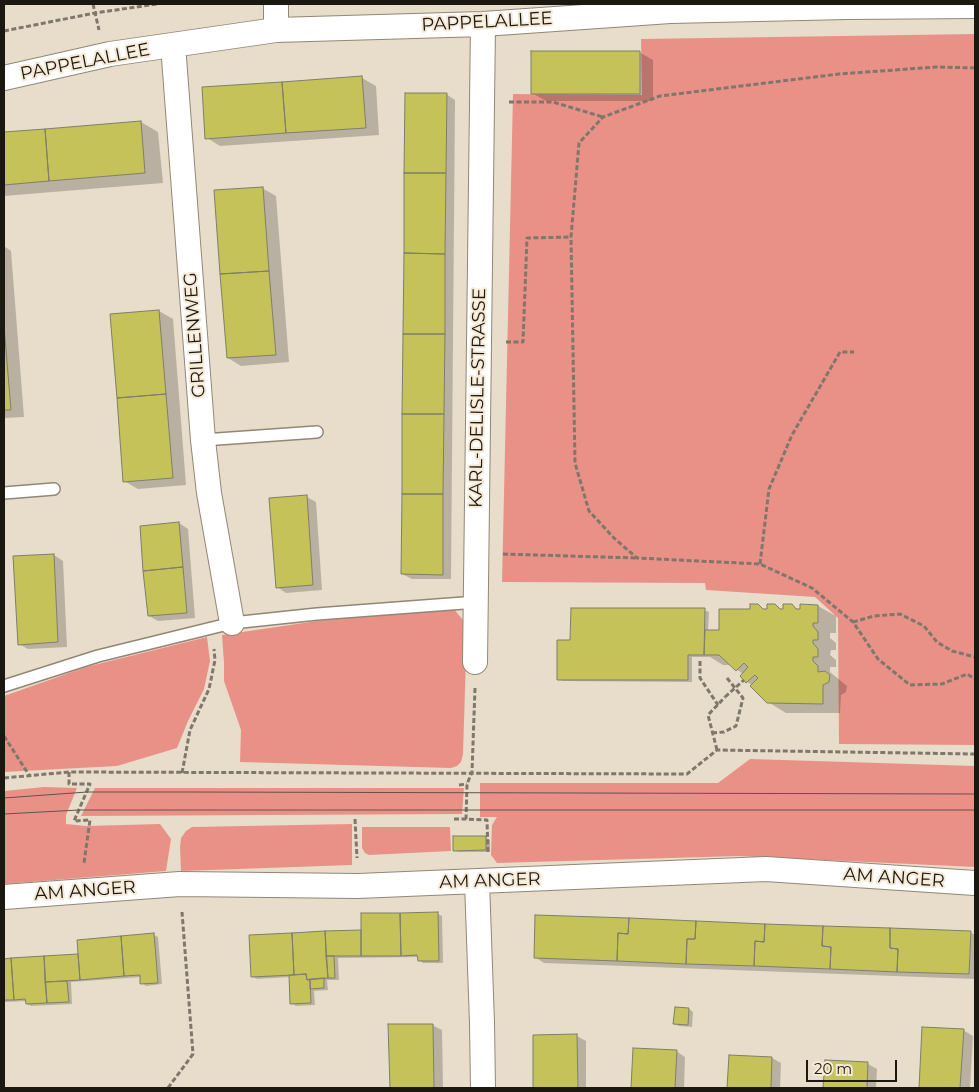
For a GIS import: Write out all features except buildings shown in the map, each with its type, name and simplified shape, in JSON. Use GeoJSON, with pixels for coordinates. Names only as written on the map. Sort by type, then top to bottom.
{"type":"FeatureCollection","features":[{"type":"Feature","properties":{"kind":"street"},"geometry":{"type":"LineString","coordinates":[[276,4],[276,30]]}},
{"type":"Feature","properties":{"kind":"street","name":"PAPPELALLEE"},"geometry":{"type":"LineString","coordinates":[[4,78],[110,54],[276,30],[483,24],[671,7],[975,6]]}},
{"type":"Feature","properties":{"kind":"street","name":"KARL-DELISLE-STRASSE"},"geometry":{"type":"LineString","coordinates":[[476,662],[478,602],[476,552],[478,341],[483,24]]}},
{"type":"Feature","properties":{"kind":"street","name":"GRILLENWEG"},"geometry":{"type":"LineString","coordinates":[[173,45],[203,440],[222,626]]}},
{"type":"Feature","properties":{"kind":"street","name":"AM ANGER"},"geometry":{"type":"LineString","coordinates":[[4,897],[180,884],[358,886],[766,869],[975,883]]}},
{"type":"Feature","properties":{"kind":"street"},"geometry":{"type":"LineString","coordinates":[[477,882],[483,1088]]}},
{"type":"Feature","properties":{"kind":"lane"},"geometry":{"type":"LineString","coordinates":[[203,440],[317,432]]}},
{"type":"Feature","properties":{"kind":"lane"},"geometry":{"type":"LineString","coordinates":[[4,493],[54,489]]}},
{"type":"Feature","properties":{"kind":"lane"},"geometry":{"type":"LineString","coordinates":[[4,686],[98,656],[222,626],[317,614],[478,602]]}},
{"type":"Feature","properties":{"kind":"path"},"geometry":{"type":"LineString","coordinates":[[4,31],[95,13],[157,4]]}},
{"type":"Feature","properties":{"kind":"path"},"geometry":{"type":"LineString","coordinates":[[637,558],[614,538],[589,511],[575,463],[571,237],[580,142],[604,117],[660,96],[840,74],[936,67],[975,68]]}},
{"type":"Feature","properties":{"kind":"path"},"geometry":{"type":"LineString","coordinates":[[516,102],[553,102],[604,117]]}},
{"type":"Feature","properties":{"kind":"path"},"geometry":{"type":"LineString","coordinates":[[478,341],[523,342],[527,238],[571,237]]}},
{"type":"Feature","properties":{"kind":"path"},"geometry":{"type":"LineString","coordinates":[[760,564],[769,489],[792,435],[840,352],[854,352]]}},
{"type":"Feature","properties":{"kind":"path"},"geometry":{"type":"LineString","coordinates":[[504,554],[760,564],[812,588],[853,622],[878,659],[910,685],[942,684],[967,674],[975,679]]}},
{"type":"Feature","properties":{"kind":"path"},"geometry":{"type":"LineString","coordinates":[[853,622],[874,616],[900,614],[924,626],[937,642],[952,651],[975,657]]}},
{"type":"Feature","properties":{"kind":"path"},"geometry":{"type":"LineString","coordinates":[[182,773],[190,730],[209,689],[222,626]]}},
{"type":"Feature","properties":{"kind":"path"},"geometry":{"type":"LineString","coordinates":[[700,661],[700,678],[718,705]]}},
{"type":"Feature","properties":{"kind":"path"},"geometry":{"type":"LineString","coordinates":[[466,819],[467,784],[472,772],[476,662]]}},
{"type":"Feature","properties":{"kind":"path"},"geometry":{"type":"LineString","coordinates":[[712,732],[724,732],[736,726],[743,698],[728,678]]}},
{"type":"Feature","properties":{"kind":"path"},"geometry":{"type":"LineString","coordinates":[[717,750],[708,715],[744,680]]}},
{"type":"Feature","properties":{"kind":"path"},"geometry":{"type":"LineString","coordinates":[[4,736],[29,775]]}},
{"type":"Feature","properties":{"kind":"path"},"geometry":{"type":"LineString","coordinates":[[4,778],[69,772],[687,774],[717,750],[975,754]]}},
{"type":"Feature","properties":{"kind":"path"},"geometry":{"type":"LineString","coordinates":[[69,772],[69,784],[90,784],[74,821],[90,820],[81,890]]}},
{"type":"Feature","properties":{"kind":"path"},"geometry":{"type":"LineString","coordinates":[[459,784],[467,784]]}},
{"type":"Feature","properties":{"kind":"path"},"geometry":{"type":"LineString","coordinates":[[355,819],[358,886]]}},
{"type":"Feature","properties":{"kind":"path"},"geometry":{"type":"LineString","coordinates":[[454,819],[487,820],[489,858],[478,858],[477,882]]}},
{"type":"Feature","properties":{"kind":"path"},"geometry":{"type":"LineString","coordinates":[[168,1088],[193,1054],[180,884]]}},
{"type":"Feature","properties":{"kind":"shaded area"},"geometry":{"type":"Polygon","coordinates":[[[975,34],[975,745],[839,744],[838,618],[815,597],[706,590],[705,583],[502,582],[513,94],[642,95],[641,39],[975,34]]]}},
{"type":"Feature","properties":{"kind":"shaded area"},"geometry":{"type":"Polygon","coordinates":[[[453,608],[467,625],[463,754],[461,762],[457,766],[451,768],[240,762],[241,730],[224,681],[222,635],[317,621],[453,608]]]}},
{"type":"Feature","properties":{"kind":"shaded area"},"geometry":{"type":"Polygon","coordinates":[[[207,637],[210,661],[204,689],[177,748],[117,766],[4,772],[4,696],[86,667],[207,637]]]}},
{"type":"Feature","properties":{"kind":"shaded area"},"geometry":{"type":"Polygon","coordinates":[[[750,759],[975,766],[975,867],[739,856],[497,863],[491,855],[492,825],[497,817],[480,817],[480,783],[718,783],[750,759]]]}},
{"type":"Feature","properties":{"kind":"shaded area"},"geometry":{"type":"Polygon","coordinates":[[[44,787],[77,788],[66,815],[66,824],[86,826],[160,824],[171,839],[166,871],[4,884],[4,791],[44,787]]]}},
{"type":"Feature","properties":{"kind":"shaded area"},"geometry":{"type":"Polygon","coordinates":[[[95,788],[464,788],[462,814],[81,816],[95,788]]]}},
{"type":"Feature","properties":{"kind":"shaded area"},"geometry":{"type":"Polygon","coordinates":[[[352,824],[352,865],[181,871],[181,838],[192,827],[352,824]]]}},
{"type":"Feature","properties":{"kind":"shaded area"},"geometry":{"type":"Polygon","coordinates":[[[362,827],[450,827],[451,851],[369,855],[362,848],[362,827]]]}},
{"type":"Feature","properties":{"kind":"tram line"},"geometry":{"type":"LineString","coordinates":[[4,798],[87,792],[975,794]]}},
{"type":"Feature","properties":{"kind":"tram line"},"geometry":{"type":"LineString","coordinates":[[4,814],[79,810],[975,810]]}}]}
